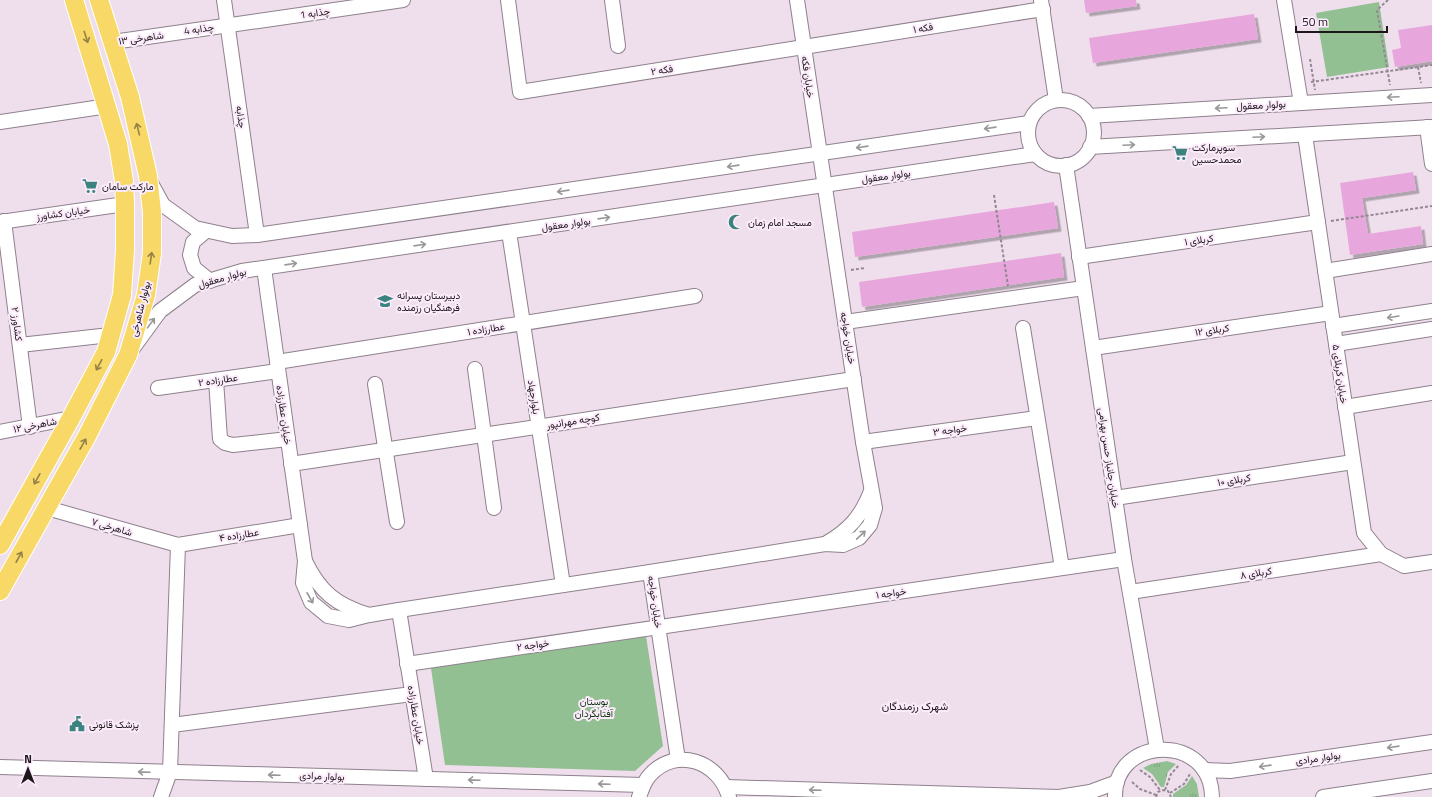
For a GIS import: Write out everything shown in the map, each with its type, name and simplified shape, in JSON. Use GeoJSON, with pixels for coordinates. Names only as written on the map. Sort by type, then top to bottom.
{"type":"FeatureCollection","features":[{"type":"Feature","properties":{"kind":"main road","name":"بولوار شاهرخی"},"geometry":{"type":"LineString","coordinates":[[0,545],[106,352],[122,295],[125,250],[125,204],[124,181],[118,144],[108,106],[74,0]]}},
{"type":"Feature","properties":{"kind":"main road","name":"بولوار شاهرخی"},"geometry":{"type":"LineString","coordinates":[[0,591],[88,436],[128,355],[146,295],[152,253],[152,212],[148,176],[130,97],[99,0]]}},
{"type":"Feature","properties":{"kind":"street","name":"چذابه"},"geometry":{"type":"LineString","coordinates":[[224,0],[256,235]]}},
{"type":"Feature","properties":{"kind":"street","name":"چذابه 1"},"geometry":{"type":"LineString","coordinates":[[228,25],[403,0]]}},
{"type":"Feature","properties":{"kind":"street","name":"فکه ۲"},"geometry":{"type":"LineString","coordinates":[[508,0],[520,92],[804,47]]}},
{"type":"Feature","properties":{"kind":"street"},"geometry":{"type":"LineString","coordinates":[[612,0],[618,46]]}},
{"type":"Feature","properties":{"kind":"street","name":"خیابان فکه"},"geometry":{"type":"LineString","coordinates":[[797,0],[825,186]]}},
{"type":"Feature","properties":{"kind":"street"},"geometry":{"type":"LineString","coordinates":[[1284,0],[1301,103]]}},
{"type":"Feature","properties":{"kind":"street"},"geometry":{"type":"LineString","coordinates":[[1042,5],[1056,100]]}},
{"type":"Feature","properties":{"kind":"street","name":"فکه ۱"},"geometry":{"type":"LineString","coordinates":[[804,47],[1042,5]]}},
{"type":"Feature","properties":{"kind":"street","name":"چذابه 4"},"geometry":{"type":"LineString","coordinates":[[170,34],[228,25]]}},
{"type":"Feature","properties":{"kind":"street","name":"شاهرخی ۱۳"},"geometry":{"type":"LineString","coordinates":[[113,42],[170,34]]}},
{"type":"Feature","properties":{"kind":"street","name":"بولوار معقول"},"geometry":{"type":"LineString","coordinates":[[1089,116],[1427,95]]}},
{"type":"Feature","properties":{"kind":"street"},"geometry":{"type":"LineString","coordinates":[[1056,100],[1066,100],[1083,108],[1089,116],[1094,131],[1093,140],[1090,148],[1084,156],[1076,162],[1066,165],[1054,165],[1044,161],[1035,154],[1028,139],[1027,131],[1029,123],[1035,112],[1044,104],[1056,100]]}},
{"type":"Feature","properties":{"kind":"street"},"geometry":{"type":"LineString","coordinates":[[0,122],[108,106]]}},
{"type":"Feature","properties":{"kind":"street"},"geometry":{"type":"LineString","coordinates":[[148,176],[163,206],[195,228],[232,236],[256,235],[1029,123]]}},
{"type":"Feature","properties":{"kind":"street"},"geometry":{"type":"LineString","coordinates":[[1090,148],[1429,127],[1432,164]]}},
{"type":"Feature","properties":{"kind":"street","name":"خیابان کربلای ۵"},"geometry":{"type":"LineString","coordinates":[[1305,135],[1364,533],[1381,554],[1404,566],[1432,562]]}},
{"type":"Feature","properties":{"kind":"street","name":"بولوار معقول"},"geometry":{"type":"LineString","coordinates":[[128,355],[160,311],[195,285],[242,271],[1035,154]]}},
{"type":"Feature","properties":{"kind":"street","name":"خیابان جانباز حسن بهرامی"},"geometry":{"type":"LineString","coordinates":[[1066,165],[1124,559],[1157,749]]}},
{"type":"Feature","properties":{"kind":"street","name":"خیابان خواجه"},"geometry":{"type":"LineString","coordinates":[[678,760],[650,572],[825,544],[843,545],[859,538],[870,525],[875,508],[863,442],[825,186]]}},
{"type":"Feature","properties":{"kind":"street","name":"خیابان کشاورز"},"geometry":{"type":"LineString","coordinates":[[2,221],[125,204]]}},
{"type":"Feature","properties":{"kind":"street","name":"کشاورز ۲"},"geometry":{"type":"LineString","coordinates":[[2,221],[30,427]]}},
{"type":"Feature","properties":{"kind":"street","name":"کربلای ۱"},"geometry":{"type":"LineString","coordinates":[[1079,257],[1318,222]]}},
{"type":"Feature","properties":{"kind":"street"},"geometry":{"type":"LineString","coordinates":[[206,231],[194,242],[190,255],[194,268],[210,281]]}},
{"type":"Feature","properties":{"kind":"street","name":"بلوارجهاد"},"geometry":{"type":"LineString","coordinates":[[509,232],[563,585]]}},
{"type":"Feature","properties":{"kind":"street"},"geometry":{"type":"LineString","coordinates":[[1325,271],[1432,254]]}},
{"type":"Feature","properties":{"kind":"street","name":"خیابان عطارزاده"},"geometry":{"type":"LineString","coordinates":[[264,268],[305,561],[303,583],[311,602],[328,616],[348,620],[399,610],[426,779]]}},
{"type":"Feature","properties":{"kind":"street"},"geometry":{"type":"LineString","coordinates":[[845,322],[1084,288]]}},
{"type":"Feature","properties":{"kind":"street","name":"عطارزاده ۱"},"geometry":{"type":"LineString","coordinates":[[277,366],[523,323],[695,296]]}},
{"type":"Feature","properties":{"kind":"street","name":"کربلای ۱۲"},"geometry":{"type":"LineString","coordinates":[[1093,348],[1332,319],[1432,311]]}},
{"type":"Feature","properties":{"kind":"street"},"geometry":{"type":"LineString","coordinates":[[1023,328],[1062,568]]}},
{"type":"Feature","properties":{"kind":"street"},"geometry":{"type":"LineString","coordinates":[[1336,344],[1432,329]]}},
{"type":"Feature","properties":{"kind":"street"},"geometry":{"type":"LineString","coordinates":[[20,345],[110,335]]}},
{"type":"Feature","properties":{"kind":"street","name":"عطارزاده ۲"},"geometry":{"type":"LineString","coordinates":[[158,388],[216,380],[277,366]]}},
{"type":"Feature","properties":{"kind":"street"},"geometry":{"type":"LineString","coordinates":[[475,369],[494,508]]}},
{"type":"Feature","properties":{"kind":"street","name":"کوچه مهرانپور"},"geometry":{"type":"LineString","coordinates":[[291,464],[854,378]]}},
{"type":"Feature","properties":{"kind":"street"},"geometry":{"type":"LineString","coordinates":[[216,380],[220,438],[225,443],[233,445],[288,439]]}},
{"type":"Feature","properties":{"kind":"street"},"geometry":{"type":"LineString","coordinates":[[375,384],[397,522]]}},
{"type":"Feature","properties":{"kind":"street"},"geometry":{"type":"LineString","coordinates":[[1345,407],[1432,394]]}},
{"type":"Feature","properties":{"kind":"street","name":"شاهرخی ۱۲"},"geometry":{"type":"LineString","coordinates":[[0,432],[71,418]]}},
{"type":"Feature","properties":{"kind":"street","name":"خواجه ۳"},"geometry":{"type":"LineString","coordinates":[[863,442],[1037,418]]}},
{"type":"Feature","properties":{"kind":"street","name":"کربلای ۱۰"},"geometry":{"type":"LineString","coordinates":[[1115,498],[1353,462]]}},
{"type":"Feature","properties":{"kind":"street","name":"شاهرخی ۷"},"geometry":{"type":"LineString","coordinates":[[47,508],[178,545]]}},
{"type":"Feature","properties":{"kind":"street","name":"عطارزاده ۴"},"geometry":{"type":"LineString","coordinates":[[178,545],[300,525]]}},
{"type":"Feature","properties":{"kind":"street"},"geometry":{"type":"LineString","coordinates":[[161,797],[170,772],[178,545]]}},
{"type":"Feature","properties":{"kind":"street","name":"کربلای ۸"},"geometry":{"type":"LineString","coordinates":[[1130,592],[1381,554]]}},
{"type":"Feature","properties":{"kind":"street","name":"خواجه ۱"},"geometry":{"type":"LineString","coordinates":[[658,627],[1124,559]]}},
{"type":"Feature","properties":{"kind":"street"},"geometry":{"type":"LineString","coordinates":[[399,610],[650,572]]}},
{"type":"Feature","properties":{"kind":"street","name":"خواجه ۲"},"geometry":{"type":"LineString","coordinates":[[407,664],[658,627]]}},
{"type":"Feature","properties":{"kind":"street"},"geometry":{"type":"LineString","coordinates":[[172,725],[412,694]]}},
{"type":"Feature","properties":{"kind":"street","name":"بولوار مرادی"},"geometry":{"type":"LineString","coordinates":[[1199,773],[1230,771],[1432,742]]}},
{"type":"Feature","properties":{"kind":"street"},"geometry":{"type":"LineString","coordinates":[[1115,797],[1123,784],[1122,772],[1132,760],[1146,752],[1157,749],[1168,749],[1188,755],[1197,762],[1199,773],[1209,780],[1212,797]]}},
{"type":"Feature","properties":{"kind":"street"},"geometry":{"type":"LineString","coordinates":[[641,791],[649,776],[657,768],[678,760],[690,760],[712,769],[720,777],[727,792],[1059,796],[1090,792],[1123,784]]}},
{"type":"Feature","properties":{"kind":"street","name":"بولوار مرادی"},"geometry":{"type":"LineString","coordinates":[[0,767],[426,779],[641,791]]}},
{"type":"Feature","properties":{"kind":"street"},"geometry":{"type":"LineString","coordinates":[[1323,797],[1432,781]]}},
{"type":"Feature","properties":{"kind":"path"},"geometry":{"type":"LineString","coordinates":[[1388,0],[1377,10],[1391,89]]}},
{"type":"Feature","properties":{"kind":"path"},"geometry":{"type":"LineString","coordinates":[[1310,59],[1316,94]]}},
{"type":"Feature","properties":{"kind":"path"},"geometry":{"type":"LineString","coordinates":[[1298,84],[1432,65]]}},
{"type":"Feature","properties":{"kind":"path"},"geometry":{"type":"LineString","coordinates":[[1418,67],[1427,95]]}},
{"type":"Feature","properties":{"kind":"path"},"geometry":{"type":"LineString","coordinates":[[994,195],[1008,290]]}},
{"type":"Feature","properties":{"kind":"path"},"geometry":{"type":"LineString","coordinates":[[1318,222],[1432,206]]}},
{"type":"Feature","properties":{"kind":"path"},"geometry":{"type":"LineString","coordinates":[[1165,790],[1171,774],[1180,764],[1175,761]]}},
{"type":"Feature","properties":{"kind":"path"},"geometry":{"type":"LineString","coordinates":[[1143,766],[1138,769],[1150,776],[1160,790]]}},
{"type":"Feature","properties":{"kind":"path"},"geometry":{"type":"LineString","coordinates":[[1170,793],[1184,784],[1191,772],[1199,773]]}},
{"type":"Feature","properties":{"kind":"path"},"geometry":{"type":"LineString","coordinates":[[1123,784],[1130,780],[1140,789],[1156,796],[1160,790]]}},
{"type":"Feature","properties":{"kind":"path"},"geometry":{"type":"LineString","coordinates":[[1160,790],[1165,790],[1170,793]]}},
{"type":"Feature","properties":{"kind":"green space"},"geometry":{"type":"Polygon","coordinates":[[[1379,2],[1389,67],[1327,77],[1316,13],[1379,2]]]}},
{"type":"Feature","properties":{"kind":"green space","name":"بوستان آفتابگردان"},"geometry":{"type":"Polygon","coordinates":[[[646,636],[663,746],[635,771],[445,765],[431,668],[646,636]]]}},
{"type":"Feature","properties":{"kind":"green space"},"geometry":{"type":"Polygon","coordinates":[[[1167,761],[1176,764],[1168,772],[1164,787],[1161,787],[1152,774],[1143,768],[1151,764],[1167,761]]]}},
{"type":"Feature","properties":{"kind":"green space"},"geometry":{"type":"Polygon","coordinates":[[[1192,776],[1197,784],[1199,797],[1173,797],[1173,794],[1186,785],[1192,776]]]}},
{"type":"Feature","properties":{"kind":"building"},"geometry":{"type":"Polygon","coordinates":[[[1084,0],[1136,0],[1137,6],[1086,13],[1084,0]]]}},
{"type":"Feature","properties":{"kind":"building"},"geometry":{"type":"Polygon","coordinates":[[[1254,14],[1258,39],[1093,63],[1089,38],[1254,14]]]}},
{"type":"Feature","properties":{"kind":"building"},"geometry":{"type":"Polygon","coordinates":[[[1432,25],[1432,61],[1395,67],[1392,50],[1401,48],[1398,30],[1432,25]]]}},
{"type":"Feature","properties":{"kind":"building"},"geometry":{"type":"Polygon","coordinates":[[[1413,172],[1416,190],[1362,198],[1368,234],[1421,226],[1423,244],[1350,255],[1340,183],[1413,172]]]}},
{"type":"Feature","properties":{"kind":"building"},"geometry":{"type":"Polygon","coordinates":[[[1054,202],[1058,228],[855,257],[852,232],[1054,202]]]}},
{"type":"Feature","properties":{"kind":"building"},"geometry":{"type":"Polygon","coordinates":[[[1061,253],[1064,277],[862,307],[859,282],[1061,253]]]}},
{"type":"Feature","properties":{"kind":"place","name":"سوپرمارکت محمدحسین"},"geometry":{"type":"Point","coordinates":[1180,153]}},
{"type":"Feature","properties":{"kind":"place","name":"مارکت سامان"},"geometry":{"type":"Point","coordinates":[90,186]}},
{"type":"Feature","properties":{"kind":"place","name":"مسجد امام زمان"},"geometry":{"type":"Point","coordinates":[736,222]}},
{"type":"Feature","properties":{"kind":"place","name":"دبیرستان پسرانه فرهنگیان رزمنده"},"geometry":{"type":"Point","coordinates":[385,301]}},
{"type":"Feature","properties":{"kind":"place","name":"پزشک قانونی"},"geometry":{"type":"Point","coordinates":[77,724]}},
{"type":"Feature","properties":{"kind":"district","name":"شهرک رزمندگان"},"geometry":{"type":"Point","coordinates":[915,706]}}]}
